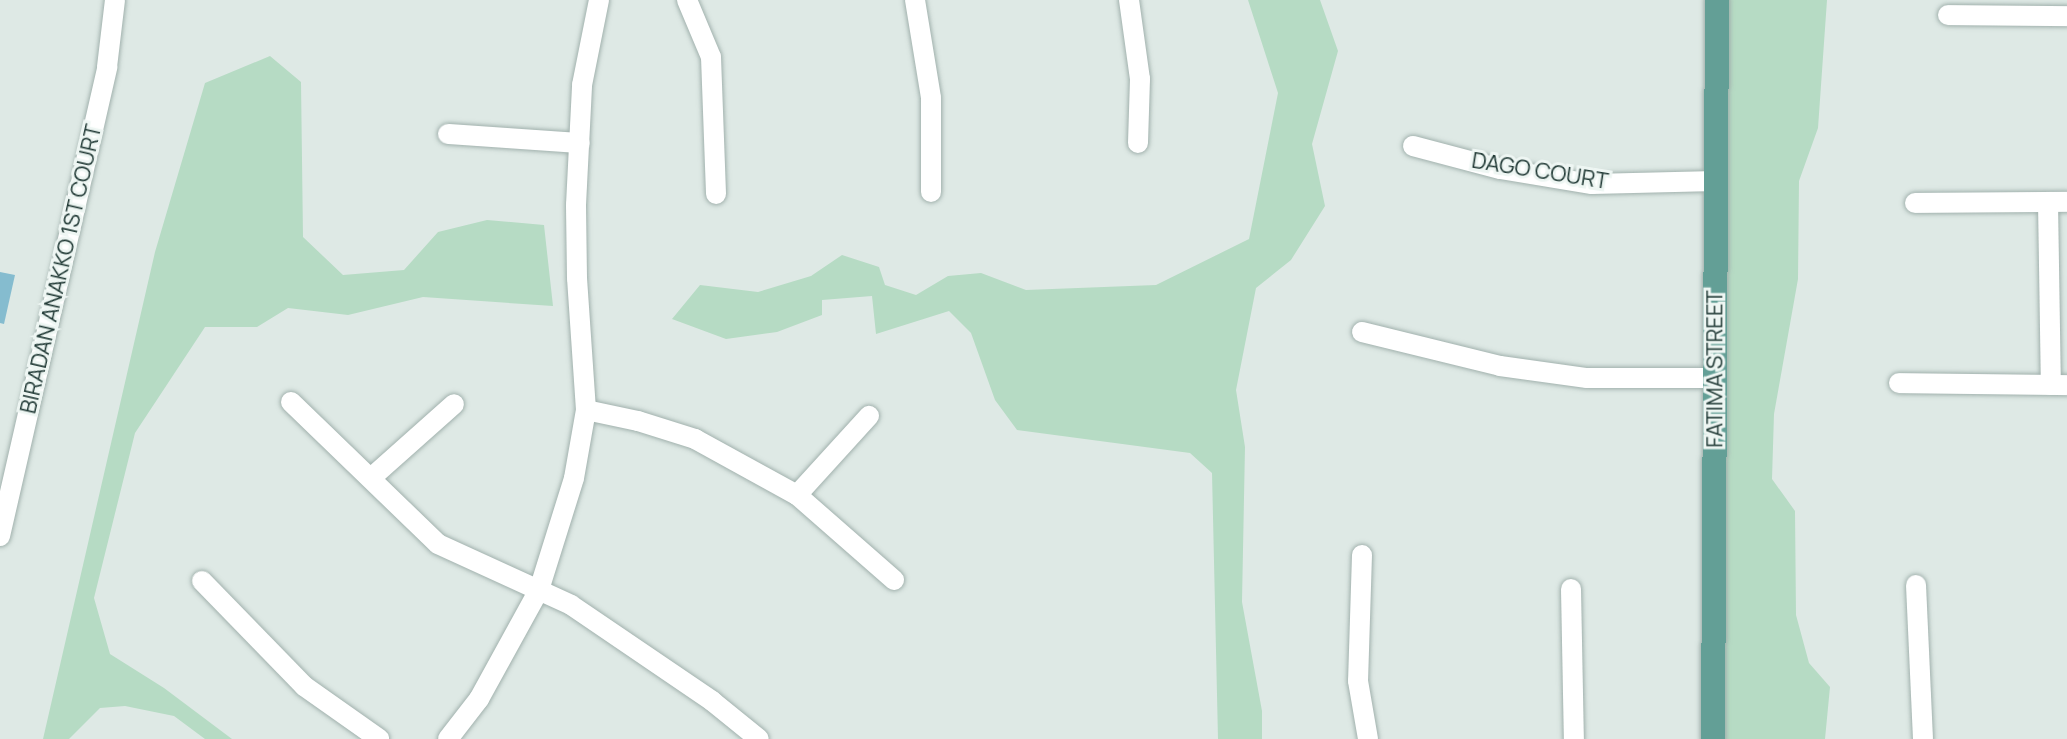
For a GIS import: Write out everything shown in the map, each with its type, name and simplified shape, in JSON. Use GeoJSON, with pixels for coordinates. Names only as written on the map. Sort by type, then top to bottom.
{"type":"FeatureCollection","features":[{"type":"Feature","properties":{"kind":"main road","name":"FATIMA STREET"},"geometry":{"type":"LineString","coordinates":[[1713,739],[1717,0]]}},
{"type":"Feature","properties":{"kind":"street","name":"BIRADAN ANAKKO 1ST COURT"},"geometry":{"type":"LineString","coordinates":[[0,536],[107,67],[115,0]]}},
{"type":"Feature","properties":{"kind":"street"},"geometry":{"type":"LineString","coordinates":[[448,739],[479,699],[539,590],[574,478],[586,410],[577,278],[582,85],[599,0]]}},
{"type":"Feature","properties":{"kind":"street"},"geometry":{"type":"LineString","coordinates":[[687,0],[711,57],[716,194]]}},
{"type":"Feature","properties":{"kind":"street"},"geometry":{"type":"LineString","coordinates":[[915,0],[931,98],[931,192]]}},
{"type":"Feature","properties":{"kind":"street"},"geometry":{"type":"LineString","coordinates":[[1129,0],[1140,79],[1138,143]]}},
{"type":"Feature","properties":{"kind":"street"},"geometry":{"type":"LineString","coordinates":[[1948,15],[2067,16]]}},
{"type":"Feature","properties":{"kind":"street"},"geometry":{"type":"LineString","coordinates":[[448,134],[580,143]]}},
{"type":"Feature","properties":{"kind":"street","name":"DAGO COURT"},"geometry":{"type":"LineString","coordinates":[[1413,146],[1500,169],[1592,184],[1716,181]]}},
{"type":"Feature","properties":{"kind":"street"},"geometry":{"type":"LineString","coordinates":[[1899,383],[2059,385],[2057,202],[1915,203]]}},
{"type":"Feature","properties":{"kind":"street"},"geometry":{"type":"LineString","coordinates":[[1362,332],[1500,366],[1587,378],[1715,378]]}},
{"type":"Feature","properties":{"kind":"street"},"geometry":{"type":"LineString","coordinates":[[291,402],[438,544],[571,605],[633,646],[759,739]]}},
{"type":"Feature","properties":{"kind":"street"},"geometry":{"type":"LineString","coordinates":[[371,478],[454,404]]}},
{"type":"Feature","properties":{"kind":"street"},"geometry":{"type":"LineString","coordinates":[[586,410],[638,421],[695,439],[797,495],[894,580]]}},
{"type":"Feature","properties":{"kind":"street"},"geometry":{"type":"LineString","coordinates":[[797,495],[869,416]]}},
{"type":"Feature","properties":{"kind":"street"},"geometry":{"type":"LineString","coordinates":[[1362,555],[1358,681],[1368,739]]}},
{"type":"Feature","properties":{"kind":"street"},"geometry":{"type":"LineString","coordinates":[[202,581],[304,686],[379,739]]}},
{"type":"Feature","properties":{"kind":"street"},"geometry":{"type":"LineString","coordinates":[[1916,585],[1923,739]]}},
{"type":"Feature","properties":{"kind":"street"},"geometry":{"type":"LineString","coordinates":[[1571,589],[1574,739]]}},
{"type":"Feature","properties":{"kind":"green space"},"geometry":{"type":"Polygon","coordinates":[[[1248,0],[1320,0],[1338,51],[1312,144],[1325,206],[1291,260],[1256,288],[1236,390],[1245,447],[1242,602],[1262,711],[1262,739],[1218,739],[1212,473],[1190,453],[1017,430],[995,400],[971,333],[949,311],[876,334],[872,296],[822,300],[822,315],[777,332],[726,339],[672,319],[700,285],[758,292],[811,276],[842,255],[879,267],[885,285],[916,295],[948,276],[981,273],[1026,290],[1156,285],[1249,239],[1278,93],[1248,0]]]}},
{"type":"Feature","properties":{"kind":"green space"},"geometry":{"type":"Polygon","coordinates":[[[1727,0],[1827,0],[1818,128],[1799,181],[1798,279],[1774,414],[1772,479],[1795,511],[1796,615],[1809,663],[1830,687],[1825,739],[1722,739],[1727,0]]]}},
{"type":"Feature","properties":{"kind":"green space"},"geometry":{"type":"Polygon","coordinates":[[[270,56],[301,82],[303,237],[343,275],[404,270],[438,232],[487,220],[544,225],[553,306],[423,297],[348,315],[288,308],[257,327],[205,327],[135,433],[94,598],[110,654],[164,688],[232,739],[205,739],[174,716],[125,706],[100,708],[69,739],[43,739],[155,252],[205,83],[270,56]]]}},
{"type":"Feature","properties":{"kind":"water"},"geometry":{"type":"Polygon","coordinates":[[[0,272],[15,275],[4,324],[0,323],[0,272]]]}}]}
